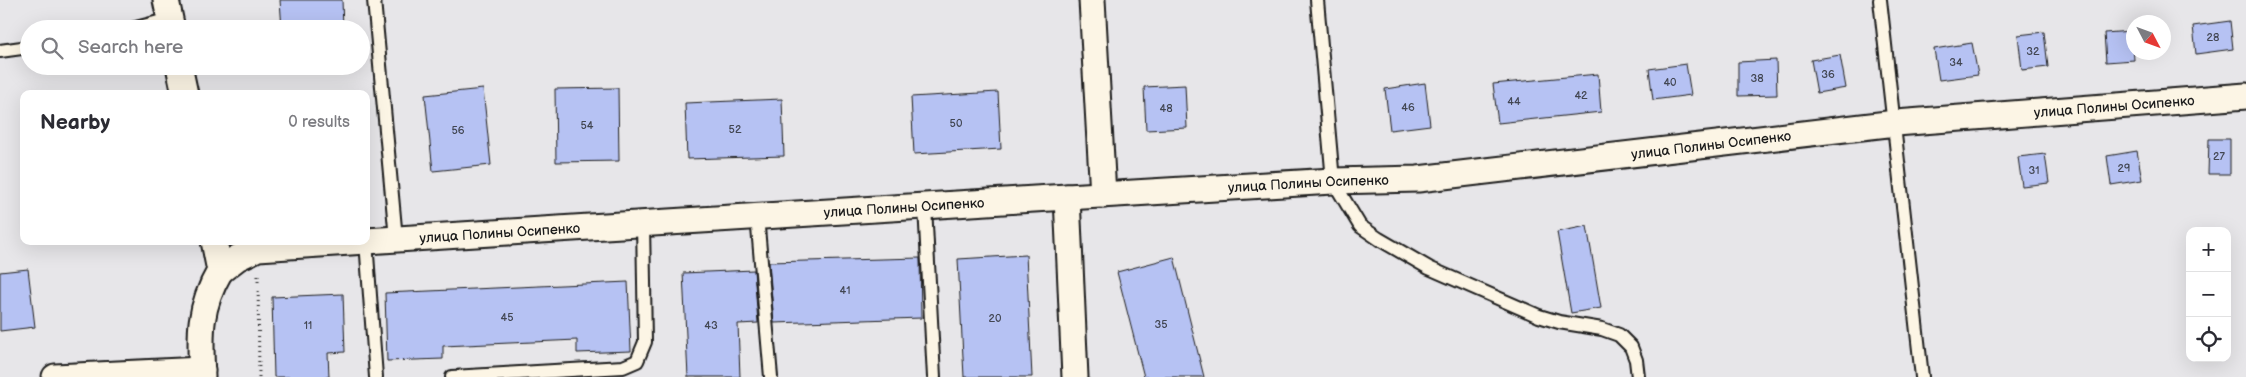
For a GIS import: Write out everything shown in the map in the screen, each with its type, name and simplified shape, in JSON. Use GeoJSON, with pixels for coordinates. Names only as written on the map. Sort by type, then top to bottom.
{"type":"FeatureCollection","features":[{"type":"Feature","properties":{"kind":"street"},"geometry":{"type":"LineString","coordinates":[[1092,0],[1103,195]]}},
{"type":"Feature","properties":{"kind":"street"},"geometry":{"type":"LineString","coordinates":[[181,75],[184,90]]}},
{"type":"Feature","properties":{"kind":"street","name":"улица Полины Осипенко"},"geometry":{"type":"LineString","coordinates":[[370,241],[642,222],[1333,182],[1418,179],[1896,123],[2246,96]]}},
{"type":"Feature","properties":{"kind":"street"},"geometry":{"type":"LineString","coordinates":[[1067,197],[1075,377]]}},
{"type":"Feature","properties":{"kind":"street"},"geometry":{"type":"LineString","coordinates":[[55,377],[202,374],[200,355],[202,319],[208,293],[220,271],[215,245]]}},
{"type":"Feature","properties":{"kind":"street","name":"улица Полины Осипенко"},"geometry":{"type":"LineString","coordinates":[[220,271],[237,258],[258,248],[304,245]]}},
{"type":"Feature","properties":{"kind":"lane"},"geometry":{"type":"LineString","coordinates":[[374,0],[396,239]]}},
{"type":"Feature","properties":{"kind":"lane"},"geometry":{"type":"LineString","coordinates":[[1317,0],[1333,182],[1360,226],[1379,240],[1429,268],[1539,316],[1559,322],[1602,329],[1619,335],[1631,347],[1636,360],[1638,377]]}},
{"type":"Feature","properties":{"kind":"lane"},"geometry":{"type":"LineString","coordinates":[[1880,0],[1896,123],[1922,377]]}},
{"type":"Feature","properties":{"kind":"lane"},"geometry":{"type":"LineString","coordinates":[[0,51],[20,48]]}},
{"type":"Feature","properties":{"kind":"lane"},"geometry":{"type":"LineString","coordinates":[[925,206],[934,377]]}},
{"type":"Feature","properties":{"kind":"lane"},"geometry":{"type":"LineString","coordinates":[[757,216],[771,377]]}},
{"type":"Feature","properties":{"kind":"lane"},"geometry":{"type":"LineString","coordinates":[[452,377],[623,367],[637,361],[645,342],[642,222]]}},
{"type":"Feature","properties":{"kind":"lane"},"geometry":{"type":"LineString","coordinates":[[366,245],[376,377]]}},
{"type":"Feature","properties":{"kind":"path"},"geometry":{"type":"LineString","coordinates":[[258,248],[259,377]]}},
{"type":"Feature","properties":{"kind":"building"},"geometry":{"type":"Polygon","coordinates":[[[280,0],[342,0],[343,20],[281,20],[280,0]]]}},
{"type":"Feature","properties":{"kind":"building"},"geometry":{"type":"Polygon","coordinates":[[[2230,21],[2233,49],[2196,54],[2193,26],[2230,21]]]}},
{"type":"Feature","properties":{"kind":"building"},"geometry":{"type":"Polygon","coordinates":[[[2126,31],[2126,60],[2134,60],[2106,62],[2104,33],[2126,31]]]}},
{"type":"Feature","properties":{"kind":"building"},"geometry":{"type":"Polygon","coordinates":[[[2044,32],[2048,67],[2022,70],[2018,35],[2044,32]]]}},
{"type":"Feature","properties":{"kind":"building"},"geometry":{"type":"Polygon","coordinates":[[[1972,43],[1978,75],[1939,80],[1934,49],[1972,43]]]}},
{"type":"Feature","properties":{"kind":"building"},"geometry":{"type":"Polygon","coordinates":[[[1840,55],[1846,88],[1817,93],[1811,60],[1840,55]]]}},
{"type":"Feature","properties":{"kind":"building"},"geometry":{"type":"Polygon","coordinates":[[[1776,60],[1777,95],[1738,96],[1738,62],[1776,60]]]}},
{"type":"Feature","properties":{"kind":"building"},"geometry":{"type":"Polygon","coordinates":[[[1686,64],[1691,95],[1653,100],[1649,69],[1686,64]]]}},
{"type":"Feature","properties":{"kind":"building"},"geometry":{"type":"Polygon","coordinates":[[[1598,74],[1601,112],[1498,123],[1493,84],[1598,74]]]}},
{"type":"Feature","properties":{"kind":"building"},"geometry":{"type":"Polygon","coordinates":[[[1425,83],[1430,125],[1390,130],[1385,89],[1425,83]]]}},
{"type":"Feature","properties":{"kind":"building"},"geometry":{"type":"Polygon","coordinates":[[[1185,85],[1187,128],[1146,130],[1144,87],[1185,85]]]}},
{"type":"Feature","properties":{"kind":"building"},"geometry":{"type":"Polygon","coordinates":[[[618,88],[619,161],[556,162],[555,89],[618,88]]]}},
{"type":"Feature","properties":{"kind":"building"},"geometry":{"type":"Polygon","coordinates":[[[483,89],[491,165],[433,171],[425,95],[483,89]]]}},
{"type":"Feature","properties":{"kind":"building"},"geometry":{"type":"Polygon","coordinates":[[[998,92],[1001,149],[914,154],[911,97],[998,92]]]}},
{"type":"Feature","properties":{"kind":"building"},"geometry":{"type":"Polygon","coordinates":[[[782,99],[784,156],[687,159],[685,103],[782,99]]]}},
{"type":"Feature","properties":{"kind":"building"},"geometry":{"type":"Polygon","coordinates":[[[2209,139],[2230,139],[2230,174],[2208,174],[2209,139]]]}},
{"type":"Feature","properties":{"kind":"building"},"geometry":{"type":"Polygon","coordinates":[[[2137,151],[2142,180],[2111,185],[2107,156],[2137,151]]]}},
{"type":"Feature","properties":{"kind":"building"},"geometry":{"type":"Polygon","coordinates":[[[2045,154],[2049,183],[2022,186],[2018,157],[2045,154]]]}},
{"type":"Feature","properties":{"kind":"building"},"geometry":{"type":"Polygon","coordinates":[[[1587,226],[1601,308],[1571,313],[1557,232],[1587,226]]]}},
{"type":"Feature","properties":{"kind":"building"},"geometry":{"type":"Polygon","coordinates":[[[1026,255],[1032,377],[964,377],[958,259],[1026,255]]]}},
{"type":"Feature","properties":{"kind":"building"},"geometry":{"type":"Polygon","coordinates":[[[1174,257],[1204,377],[1144,377],[1117,272],[1174,257]]]}},
{"type":"Feature","properties":{"kind":"building"},"geometry":{"type":"Polygon","coordinates":[[[920,258],[921,318],[774,323],[769,262],[920,258]]]}},
{"type":"Feature","properties":{"kind":"building"},"geometry":{"type":"Polygon","coordinates":[[[28,269],[35,327],[0,331],[0,272],[28,269]]]}},
{"type":"Feature","properties":{"kind":"building"},"geometry":{"type":"Polygon","coordinates":[[[754,270],[758,323],[738,324],[740,377],[688,377],[683,273],[754,270]]]}},
{"type":"Feature","properties":{"kind":"building"},"geometry":{"type":"Polygon","coordinates":[[[628,282],[631,351],[577,353],[577,340],[443,346],[443,359],[387,361],[385,293],[628,282]]]}},
{"type":"Feature","properties":{"kind":"building"},"geometry":{"type":"Polygon","coordinates":[[[343,294],[345,352],[328,353],[329,377],[274,377],[272,297],[343,294]]]}}]}
